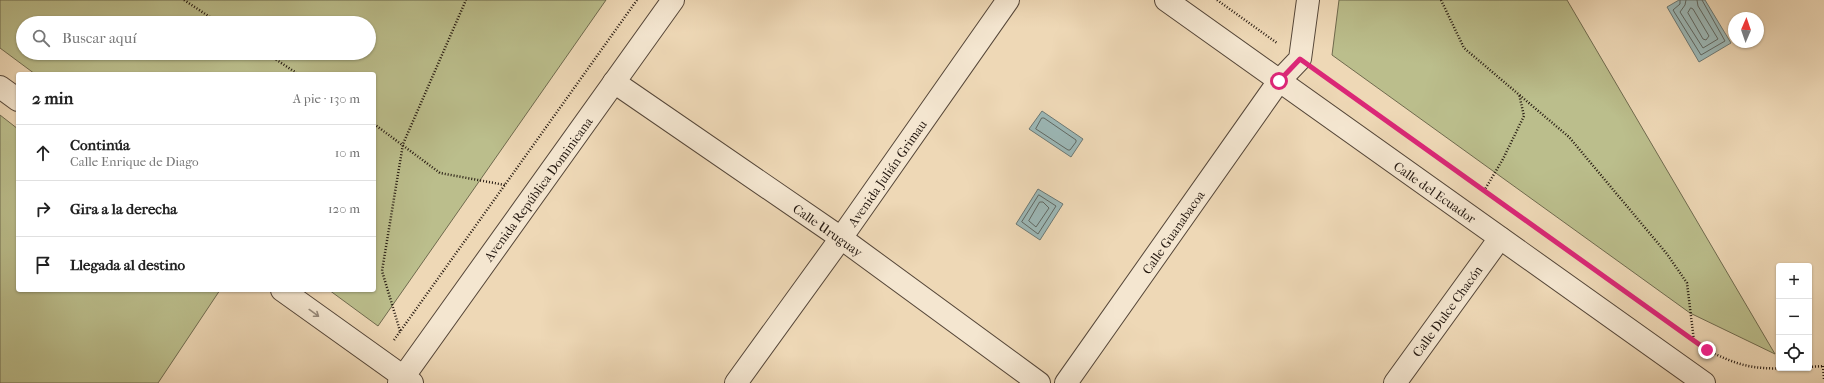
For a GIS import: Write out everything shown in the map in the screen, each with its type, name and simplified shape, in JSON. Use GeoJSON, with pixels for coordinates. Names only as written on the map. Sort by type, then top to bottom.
{"type":"FeatureCollection","features":[{"type":"Feature","properties":{"kind":"street","name":"Avenida República Dominicana"},"geometry":{"type":"LineString","coordinates":[[405,381],[673,0]]}},
{"type":"Feature","properties":{"kind":"street","name":"Avenida Julián Grimau"},"geometry":{"type":"LineString","coordinates":[[736,383],[841,238],[1008,0]]}},
{"type":"Feature","properties":{"kind":"street","name":"Calle del Ecuador"},"geometry":{"type":"LineString","coordinates":[[1166,0],[1704,383]]}},
{"type":"Feature","properties":{"kind":"street"},"geometry":{"type":"LineString","coordinates":[[1300,59],[1308,0]]}},
{"type":"Feature","properties":{"kind":"street","name":"Calle Guanabacoa"},"geometry":{"type":"LineString","coordinates":[[1066,383],[1279,81],[1300,59]]}},
{"type":"Feature","properties":{"kind":"street","name":"Calle Uruguay"},"geometry":{"type":"LineString","coordinates":[[614,82],[841,238],[1039,383]]}},
{"type":"Feature","properties":{"kind":"street"},"geometry":{"type":"LineString","coordinates":[[0,87],[16,99]]}},
{"type":"Feature","properties":{"kind":"street","name":"Calle Dulce Chacón"},"geometry":{"type":"LineString","coordinates":[[1395,383],[1500,238]]}},
{"type":"Feature","properties":{"kind":"street"},"geometry":{"type":"LineString","coordinates":[[285,292],[379,360],[405,381]]}},
{"type":"Feature","properties":{"kind":"path"},"geometry":{"type":"LineString","coordinates":[[184,0],[208,16]]}},
{"type":"Feature","properties":{"kind":"path"},"geometry":{"type":"LineString","coordinates":[[400,332],[382,271],[403,144],[466,0]]}},
{"type":"Feature","properties":{"kind":"path"},"geometry":{"type":"LineString","coordinates":[[379,360],[637,0]]}},
{"type":"Feature","properties":{"kind":"path"},"geometry":{"type":"LineString","coordinates":[[1217,0],[1707,350],[1726,360],[1746,367],[1776,369]]}},
{"type":"Feature","properties":{"kind":"path"},"geometry":{"type":"LineString","coordinates":[[1441,0],[1464,48],[1569,137],[1667,254],[1686,283],[1694,341]]}},
{"type":"Feature","properties":{"kind":"path"},"geometry":{"type":"LineString","coordinates":[[277,60],[295,72]]}},
{"type":"Feature","properties":{"kind":"path"},"geometry":{"type":"LineString","coordinates":[[1484,191],[1524,116],[1519,94]]}},
{"type":"Feature","properties":{"kind":"path"},"geometry":{"type":"LineString","coordinates":[[376,125],[440,172],[505,185]]}},
{"type":"Feature","properties":{"kind":"path"},"geometry":{"type":"LineString","coordinates":[[1812,367],[1823,366],[1824,379]]}},
{"type":"Feature","properties":{"kind":"green space"},"geometry":{"type":"Polygon","coordinates":[[[0,0],[606,0],[378,326],[332,292],[376,292],[376,72],[32,72],[16,60],[376,60],[376,16],[16,16],[16,60],[0,48],[0,0]]]}},
{"type":"Feature","properties":{"kind":"green space"},"geometry":{"type":"Polygon","coordinates":[[[1339,0],[1567,0],[1775,354],[1690,313],[1332,55],[1339,0]]]}},
{"type":"Feature","properties":{"kind":"green space"},"geometry":{"type":"Polygon","coordinates":[[[0,115],[16,127],[16,292],[219,292],[158,383],[0,383],[0,115]]]}},
{"type":"Feature","properties":{"kind":"water"},"geometry":{"type":"Polygon","coordinates":[[[1679,0],[1705,0],[1728,38],[1728,45],[1699,62],[1667,7],[1679,0]]]}},
{"type":"Feature","properties":{"kind":"water"},"geometry":{"type":"Polygon","coordinates":[[[1042,111],[1083,139],[1071,157],[1029,129],[1042,111]]]}},
{"type":"Feature","properties":{"kind":"water"},"geometry":{"type":"Polygon","coordinates":[[[1038,189],[1063,204],[1040,240],[1016,224],[1038,189]]]}},
{"type":"Feature","properties":{"kind":"route"},"geometry":{"type":"LineString","coordinates":[[1279,81],[1300,59],[1707,350]]}}]}
